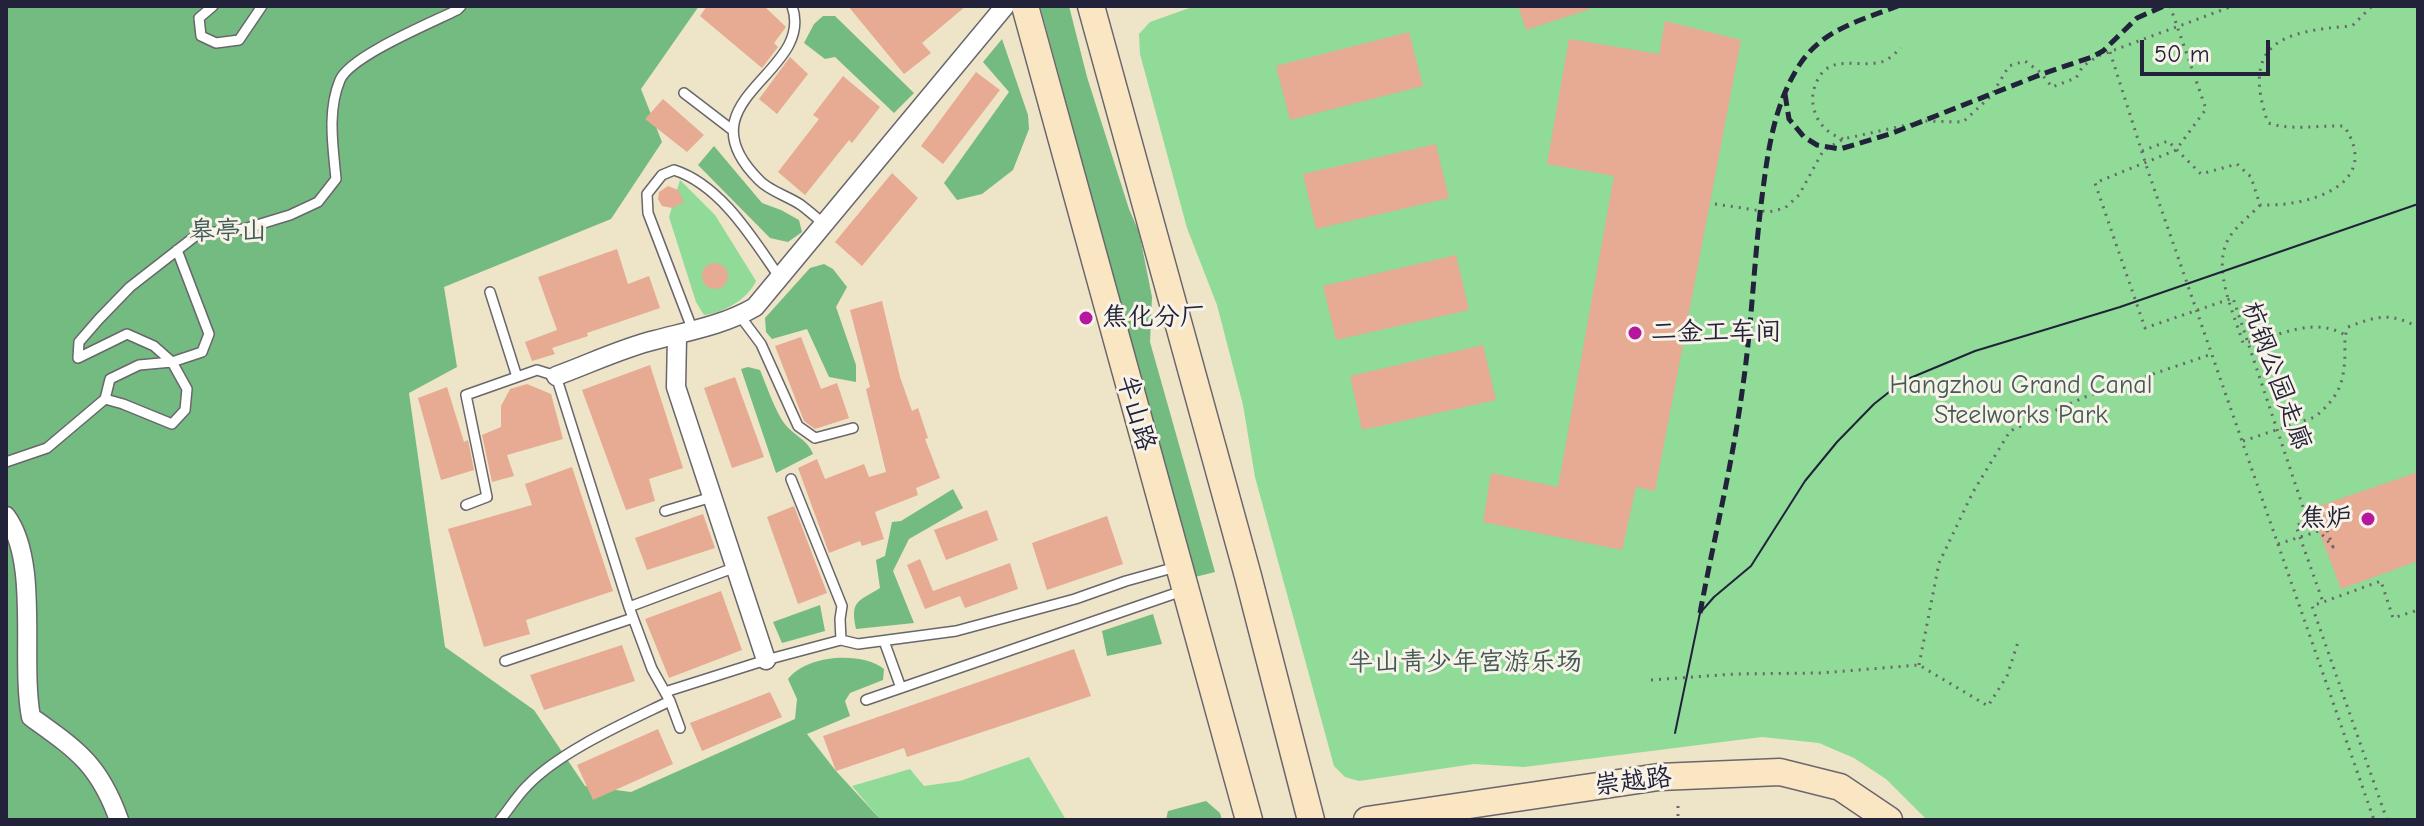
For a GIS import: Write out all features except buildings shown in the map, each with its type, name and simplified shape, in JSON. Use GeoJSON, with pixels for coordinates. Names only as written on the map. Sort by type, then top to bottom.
{"type":"FeatureCollection","features":[{"type":"Feature","properties":{"kind":"main road","name":"半山路"},"geometry":{"type":"LineString","coordinates":[[1025,6],[1249,820]]}},
{"type":"Feature","properties":{"kind":"main road"},"geometry":{"type":"LineString","coordinates":[[1095,7],[1311,820]]}},
{"type":"Feature","properties":{"kind":"main road","name":"崇越路"},"geometry":{"type":"LineString","coordinates":[[1367,820],[1659,777],[1780,772],[1840,787],[1889,820]]}},
{"type":"Feature","properties":{"kind":"street"},"geometry":{"type":"LineString","coordinates":[[556,376],[655,340],[740,316],[755,307],[1005,6]]}},
{"type":"Feature","properties":{"kind":"street"},"geometry":{"type":"LineString","coordinates":[[685,334],[676,387],[766,660]]}},
{"type":"Feature","properties":{"kind":"street"},"geometry":{"type":"LineString","coordinates":[[6,516],[12,524],[25,561],[26,693],[31,717],[72,746],[93,767],[109,794],[119,820]]}},
{"type":"Feature","properties":{"kind":"lane"},"geometry":{"type":"LineString","coordinates":[[213,6],[199,18],[201,36],[216,43],[239,40],[262,6]]}},
{"type":"Feature","properties":{"kind":"lane"},"geometry":{"type":"LineString","coordinates":[[105,399],[172,424],[185,410],[187,389],[172,362],[154,346],[127,334],[78,358],[79,342],[130,287],[198,234],[244,229],[290,215],[318,202],[336,179],[331,117],[341,77],[379,46],[461,6]]}},
{"type":"Feature","properties":{"kind":"lane"},"geometry":{"type":"LineString","coordinates":[[792,6],[796,19],[793,39],[737,112],[731,129],[735,150],[760,182],[801,205],[825,225]]}},
{"type":"Feature","properties":{"kind":"lane"},"geometry":{"type":"LineString","coordinates":[[684,93],[731,129]]}},
{"type":"Feature","properties":{"kind":"lane"},"geometry":{"type":"LineString","coordinates":[[685,334],[648,213],[647,194],[662,175],[674,170],[689,175],[735,214],[780,278]]}},
{"type":"Feature","properties":{"kind":"lane"},"geometry":{"type":"LineString","coordinates":[[6,462],[47,448],[105,399],[110,379],[139,365],[172,362],[202,352],[209,334],[177,250]]}},
{"type":"Feature","properties":{"kind":"lane"},"geometry":{"type":"LineString","coordinates":[[490,292],[517,377]]}},
{"type":"Feature","properties":{"kind":"lane"},"geometry":{"type":"LineString","coordinates":[[740,316],[761,344],[798,426],[815,438],[853,428]]}},
{"type":"Feature","properties":{"kind":"lane"},"geometry":{"type":"LineString","coordinates":[[466,505],[487,497],[466,395],[537,370],[556,376],[629,607],[652,669],[668,697],[680,728]]}},
{"type":"Feature","properties":{"kind":"lane"},"geometry":{"type":"LineString","coordinates":[[791,479],[842,606],[841,640]]}},
{"type":"Feature","properties":{"kind":"lane"},"geometry":{"type":"LineString","coordinates":[[665,511],[712,497]]}},
{"type":"Feature","properties":{"kind":"lane"},"geometry":{"type":"LineString","coordinates":[[629,607],[736,567]]}},
{"type":"Feature","properties":{"kind":"lane"},"geometry":{"type":"LineString","coordinates":[[500,820],[527,785],[551,766],[668,697],[766,660],[841,640],[858,644],[956,631],[1075,599],[1126,581],[1182,578]]}},
{"type":"Feature","properties":{"kind":"lane"},"geometry":{"type":"LineString","coordinates":[[866,700],[1182,578]]}},
{"type":"Feature","properties":{"kind":"lane"},"geometry":{"type":"LineString","coordinates":[[505,661],[633,618]]}},
{"type":"Feature","properties":{"kind":"lane"},"geometry":{"type":"LineString","coordinates":[[884,641],[901,688]]}},
{"type":"Feature","properties":{"kind":"path","name":"杭钢公园走廊"},"geometry":{"type":"LineString","coordinates":[[2170,6],[2206,109],[2176,150],[2095,183],[2145,328],[2233,298],[2307,519]]}},
{"type":"Feature","properties":{"kind":"path"},"geometry":{"type":"LineString","coordinates":[[1715,204],[1769,212],[1785,208],[1799,195],[1823,151],[1843,139],[1925,121],[1963,122],[1991,96],[2009,66],[2025,61],[2040,72],[2052,87],[2076,78],[2083,66],[2110,52],[2233,6]]}},
{"type":"Feature","properties":{"kind":"path"},"geometry":{"type":"LineString","coordinates":[[2345,335],[2330,326],[2310,325],[2243,343],[2226,289],[2223,262],[2229,238],[2260,205],[2299,200],[2340,187],[2350,177],[2355,163],[2354,141],[2344,126],[2287,129],[2268,123],[2261,101],[2260,73],[2270,48],[2288,35],[2319,28],[2352,26],[2372,6]]}},
{"type":"Feature","properties":{"kind":"path"},"geometry":{"type":"LineString","coordinates":[[1843,139],[1829,134],[1816,115],[1812,100],[1822,72],[1833,63],[1884,62],[1901,48]]}},
{"type":"Feature","properties":{"kind":"path"},"geometry":{"type":"LineString","coordinates":[[2110,52],[2374,820]]}},
{"type":"Feature","properties":{"kind":"path"},"geometry":{"type":"LineString","coordinates":[[2142,151],[2168,141],[2201,174],[2237,164],[2251,177],[2260,205]]}},
{"type":"Feature","properties":{"kind":"path"},"geometry":{"type":"LineString","coordinates":[[2242,442],[2315,417],[2338,394],[2344,375],[2348,327],[2375,317],[2398,316],[2418,327]]}},
{"type":"Feature","properties":{"kind":"path"},"geometry":{"type":"LineString","coordinates":[[1919,665],[1939,563],[1973,492],[2010,431],[2085,397],[2212,354]]}},
{"type":"Feature","properties":{"kind":"path"},"geometry":{"type":"LineString","coordinates":[[2278,544],[2319,531],[2333,547],[2322,516],[2307,519],[2296,526],[2323,602]]}},
{"type":"Feature","properties":{"kind":"path"},"geometry":{"type":"LineString","coordinates":[[2387,820],[2312,606],[2381,581],[2393,618],[2418,610]]}},
{"type":"Feature","properties":{"kind":"path"},"geometry":{"type":"LineString","coordinates":[[1651,680],[1735,674],[1821,673],[1919,665],[1988,706],[2007,676],[2019,639]]}},
{"type":"Feature","properties":{"kind":"path"},"geometry":{"type":"LineString","coordinates":[[1678,806],[1678,820]]}},
{"type":"Feature","properties":{"kind":"green space","name":"皋亭山"},"geometry":{"type":"Polygon","coordinates":[[[6,6],[699,6],[641,89],[662,142],[611,219],[444,287],[457,367],[409,393],[445,647],[534,710],[585,786],[631,792],[795,719],[797,699],[788,679],[808,665],[834,658],[874,663],[884,669],[883,680],[850,693],[845,701],[850,716],[807,734],[881,820],[6,820],[6,6]]]}},
{"type":"Feature","properties":{"kind":"green space"},"geometry":{"type":"Polygon","coordinates":[[[1040,6],[1069,6],[1087,77],[1139,232],[1152,297],[1150,342],[1215,572],[1195,577],[1040,6]]]}},
{"type":"Feature","properties":{"kind":"green space","name":"Hangzhou Grand Canal Steelworks Park"},"geometry":{"type":"Polygon","coordinates":[[[1195,6],[2418,6],[2418,820],[1927,820],[1886,779],[1854,758],[1819,743],[1762,737],[1524,767],[1474,764],[1359,781],[1345,777],[1334,766],[1255,477],[1243,405],[1217,305],[1187,228],[1140,54],[1139,34],[1150,22],[1195,6]]]}},
{"type":"Feature","properties":{"kind":"green space"},"geometry":{"type":"Polygon","coordinates":[[[823,16],[835,16],[914,93],[894,113],[835,57],[825,59],[804,43],[814,24],[823,16]]]}},
{"type":"Feature","properties":{"kind":"green space"},"geometry":{"type":"Polygon","coordinates":[[[1002,39],[1028,115],[1029,129],[1013,170],[982,194],[957,200],[944,183],[1009,92],[983,62],[1002,39]]]}},
{"type":"Feature","properties":{"kind":"green space"},"geometry":{"type":"Polygon","coordinates":[[[714,146],[762,203],[799,220],[802,232],[788,242],[770,238],[698,165],[714,146]]]}},
{"type":"Feature","properties":{"kind":"green space"},"geometry":{"type":"Polygon","coordinates":[[[680,180],[715,215],[756,281],[741,299],[711,314],[704,315],[696,302],[669,217],[680,180]]]}},
{"type":"Feature","properties":{"kind":"green space"},"geometry":{"type":"Polygon","coordinates":[[[824,264],[833,269],[847,287],[836,307],[856,365],[856,382],[829,377],[807,329],[772,339],[766,332],[765,318],[810,268],[824,264]]]}},
{"type":"Feature","properties":{"kind":"green space"},"geometry":{"type":"Polygon","coordinates":[[[741,369],[760,370],[782,420],[813,454],[776,473],[741,369]]]}},
{"type":"Feature","properties":{"kind":"green space"},"geometry":{"type":"Polygon","coordinates":[[[953,489],[963,508],[909,539],[893,571],[914,623],[856,629],[855,607],[861,599],[880,588],[876,560],[885,556],[892,522],[901,521],[953,489]]]}},
{"type":"Feature","properties":{"kind":"green space"},"geometry":{"type":"Polygon","coordinates":[[[820,605],[825,631],[782,643],[773,622],[820,605]]]}},
{"type":"Feature","properties":{"kind":"green space"},"geometry":{"type":"Polygon","coordinates":[[[1153,614],[1162,644],[1107,656],[1102,631],[1153,614]]]}},
{"type":"Feature","properties":{"kind":"green space"},"geometry":{"type":"Polygon","coordinates":[[[1029,757],[1066,820],[881,820],[852,786],[910,769],[924,786],[960,781],[1029,757]]]}},
{"type":"Feature","properties":{"kind":"green space"},"geometry":{"type":"Polygon","coordinates":[[[1206,801],[1220,813],[1222,820],[1166,820],[1168,811],[1206,801]]]}},
{"type":"Feature","properties":{"kind":"tram line"},"geometry":{"type":"LineString","coordinates":[[1675,733],[1700,613],[1751,566],[1805,481],[1837,442],[1874,404],[1903,381],[1975,351],[2120,307],[2418,204]]}},
{"type":"Feature","properties":{"kind":"railway"},"geometry":{"type":"LineString","coordinates":[[1700,613],[1739,414],[1762,197],[1778,111],[1800,64],[1820,42],[1844,27],[1898,6]]}},
{"type":"Feature","properties":{"kind":"railway"},"geometry":{"type":"LineString","coordinates":[[1785,94],[1789,119],[1804,137],[1817,145],[1840,149],[1890,134],[2092,57],[2103,51],[2137,18],[2164,6]]}},
{"type":"Feature","properties":{"kind":"place","name":"焦化分厂"},"geometry":{"type":"Point","coordinates":[1086,318]}},
{"type":"Feature","properties":{"kind":"place","name":"二金工车间"},"geometry":{"type":"Point","coordinates":[1635,333]}},
{"type":"Feature","properties":{"kind":"place","name":"焦炉"},"geometry":{"type":"Point","coordinates":[2368,519]}},
{"type":"Feature","properties":{"kind":"park label","name":"半山青少年宫游乐场"},"geometry":{"type":"Point","coordinates":[1465,663]}}]}
